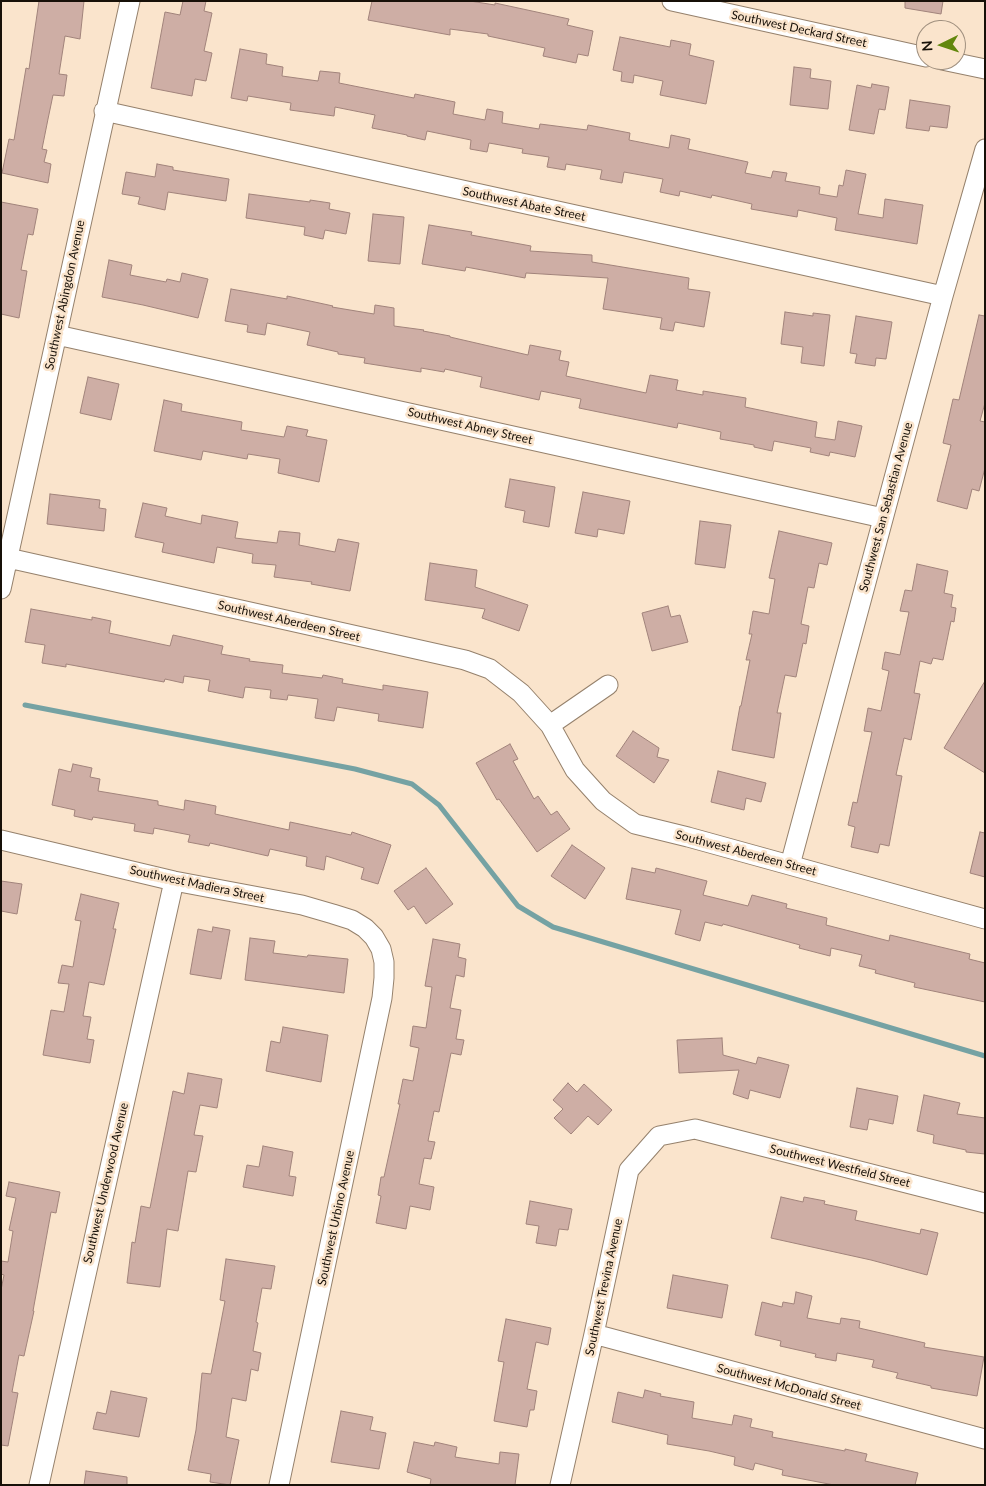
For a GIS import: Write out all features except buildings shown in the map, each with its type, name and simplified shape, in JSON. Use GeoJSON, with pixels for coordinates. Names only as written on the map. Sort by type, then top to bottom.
{"type":"FeatureCollection","features":[{"type":"Feature","properties":{"kind":"street","name":"Southwest Abingdon Avenue"},"geometry":{"type":"LineString","coordinates":[[1,589],[104,111],[130,1]]}},
{"type":"Feature","properties":{"kind":"street","name":"Southwest Deckard Street"},"geometry":{"type":"LineString","coordinates":[[672,1],[916,55]]}},
{"type":"Feature","properties":{"kind":"street"},"geometry":{"type":"LineString","coordinates":[[966,65],[985,69]]}},
{"type":"Feature","properties":{"kind":"street","name":"Southwest Abate Street"},"geometry":{"type":"LineString","coordinates":[[104,111],[943,296]]}},
{"type":"Feature","properties":{"kind":"street","name":"Southwest San Sebastian Avenue"},"geometry":{"type":"LineString","coordinates":[[790,865],[943,296],[985,150]]}},
{"type":"Feature","properties":{"kind":"street","name":"Southwest Abney Street"},"geometry":{"type":"LineString","coordinates":[[57,335],[883,518]]}},
{"type":"Feature","properties":{"kind":"street","name":"Southwest Aberdeen Street"},"geometry":{"type":"LineString","coordinates":[[8,558],[465,660],[490,669],[521,693],[550,725],[575,770],[603,801],[635,824],[985,919]]}},
{"type":"Feature","properties":{"kind":"street"},"geometry":{"type":"LineString","coordinates":[[550,725],[608,685]]}},
{"type":"Feature","properties":{"kind":"street","name":"Southwest Madiera Street"},"geometry":{"type":"LineString","coordinates":[[1,840],[174,881],[302,905],[352,920],[365,928],[374,937],[381,949]]}},
{"type":"Feature","properties":{"kind":"street","name":"Southwest Underwood Avenue"},"geometry":{"type":"LineString","coordinates":[[39,1485],[174,881]]}},
{"type":"Feature","properties":{"kind":"street","name":"Southwest Urbino Avenue"},"geometry":{"type":"LineString","coordinates":[[282,1484],[382,998],[384,970],[381,949]]}},
{"type":"Feature","properties":{"kind":"street","name":"Southwest Westfield Street"},"geometry":{"type":"LineString","coordinates":[[695,1129],[985,1202]]}},
{"type":"Feature","properties":{"kind":"street","name":"Southwest Trevina Avenue"},"geometry":{"type":"LineString","coordinates":[[560,1485],[629,1170],[659,1136],[695,1129]]}},
{"type":"Feature","properties":{"kind":"street","name":"Southwest McDonald Street"},"geometry":{"type":"LineString","coordinates":[[594,1334],[985,1440]]}},
{"type":"Feature","properties":{"kind":"waterway"},"geometry":{"type":"LineString","coordinates":[[25,705],[355,769],[412,784],[439,805],[518,906],[553,927],[985,1056]]}}]}
